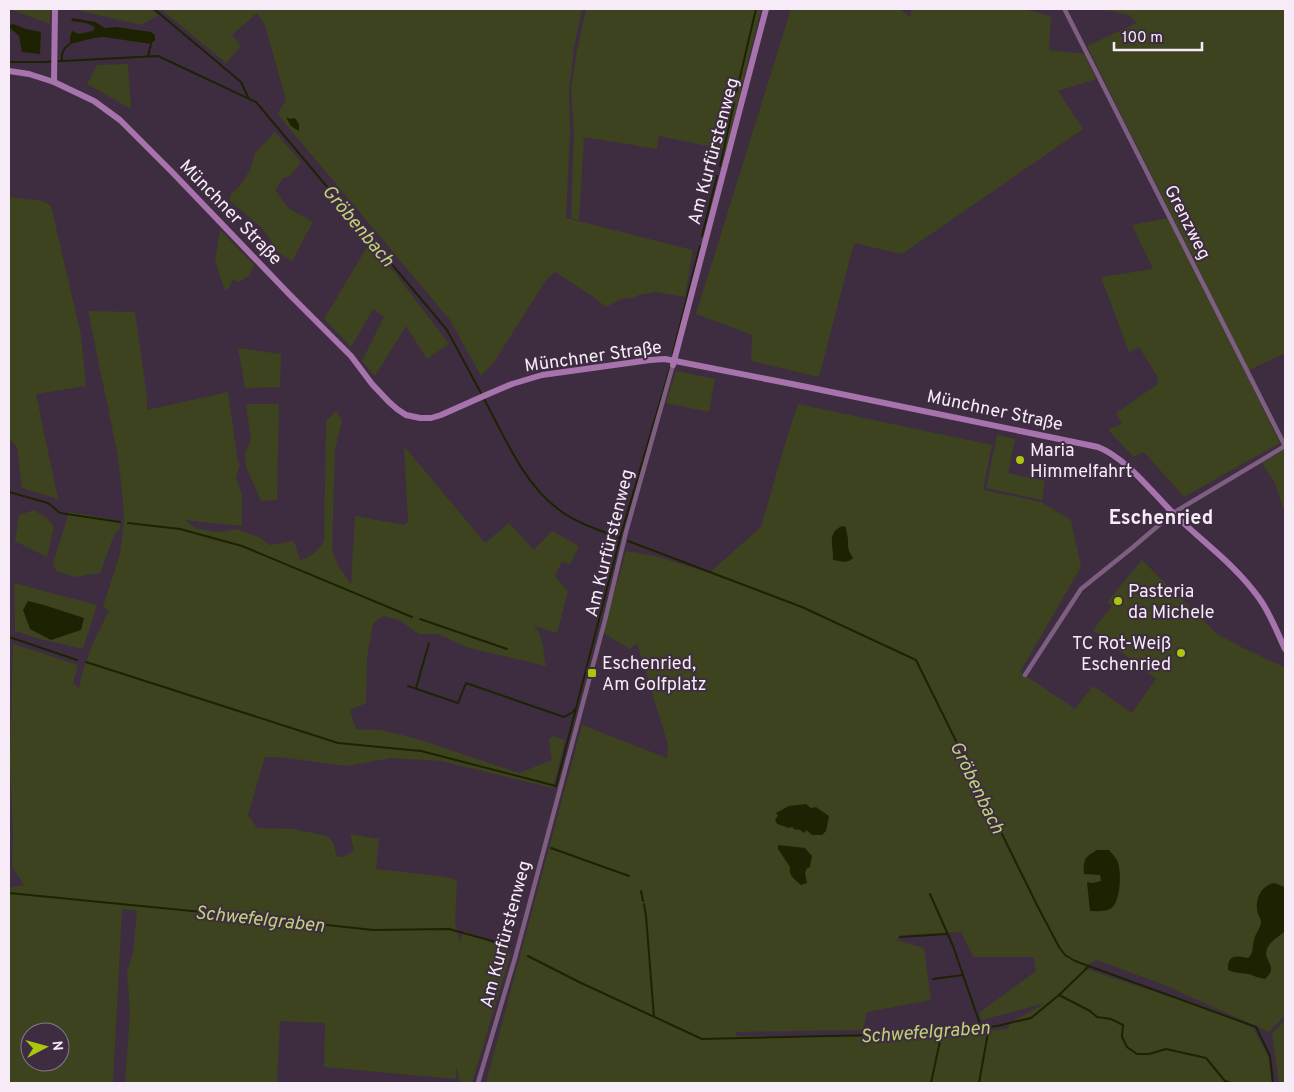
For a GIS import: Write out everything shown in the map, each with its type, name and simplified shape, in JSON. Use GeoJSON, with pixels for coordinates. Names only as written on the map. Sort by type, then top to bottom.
{"type":"FeatureCollection","features":[{"type":"Feature","properties":{"kind":"street"},"geometry":{"type":"LineString","coordinates":[[54,82],[55,9]]}},
{"type":"Feature","properties":{"kind":"street","name":"Am Kurfürstenweg"},"geometry":{"type":"LineString","coordinates":[[478,1083],[604,626],[626,532],[673,363],[766,9]]}},
{"type":"Feature","properties":{"kind":"street","name":"Grenzweg"},"geometry":{"type":"LineString","coordinates":[[1066,10],[1285,446]]}},
{"type":"Feature","properties":{"kind":"street","name":"Münchner Straße"},"geometry":{"type":"LineString","coordinates":[[9,72],[29,74],[54,82],[96,102],[109,111],[132,131],[289,294],[337,340],[389,402],[406,414],[420,418],[430,418],[512,384],[542,376],[650,360],[1098,447],[1108,450],[1126,465],[1173,513],[1221,556],[1248,584],[1266,609],[1285,649]]}},
{"type":"Feature","properties":{"kind":"street"},"geometry":{"type":"LineString","coordinates":[[1026,675],[1080,589],[1173,513],[1285,446]]}},
{"type":"Feature","properties":{"kind":"shaded area"},"geometry":{"type":"Polygon","coordinates":[[[9,9],[50,9],[50,24],[9,9]]]}},
{"type":"Feature","properties":{"kind":"shaded area"},"geometry":{"type":"Polygon","coordinates":[[[72,9],[151,9],[158,15],[141,25],[72,9]]]}},
{"type":"Feature","properties":{"kind":"shaded area"},"geometry":{"type":"Polygon","coordinates":[[[163,9],[582,9],[574,48],[569,89],[570,132],[566,218],[693,250],[685,297],[655,292],[639,295],[631,299],[623,298],[606,307],[555,272],[546,280],[494,362],[481,376],[450,320],[278,113],[286,100],[265,25],[257,13],[232,35],[241,46],[226,63],[163,9]]]}},
{"type":"Feature","properties":{"kind":"shaded area"},"geometry":{"type":"Polygon","coordinates":[[[586,9],[761,9],[726,150],[659,136],[657,149],[584,137],[579,220],[571,218],[574,133],[571,89],[586,9]]]}},
{"type":"Feature","properties":{"kind":"shaded area"},"geometry":{"type":"Polygon","coordinates":[[[791,9],[900,9],[910,17],[912,9],[1023,9],[1051,16],[1049,50],[1084,54],[1096,79],[1058,91],[1083,129],[902,254],[854,243],[819,377],[751,361],[752,335],[696,314],[791,9]]]}},
{"type":"Feature","properties":{"kind":"shaded area"},"geometry":{"type":"Polygon","coordinates":[[[1102,9],[1285,9],[1285,353],[1249,370],[1087,46],[1137,23],[1129,15],[1102,9]]]}},
{"type":"Feature","properties":{"kind":"shaded area"},"geometry":{"type":"Polygon","coordinates":[[[73,18],[95,22],[105,28],[116,27],[151,32],[155,35],[155,40],[151,44],[104,37],[70,44],[72,31],[79,34],[93,31],[95,27],[86,23],[71,21],[73,18]]]}},
{"type":"Feature","properties":{"kind":"shaded area"},"geometry":{"type":"Polygon","coordinates":[[[13,24],[41,32],[40,54],[22,52],[19,36],[9,27],[9,25],[13,24]]]}},
{"type":"Feature","properties":{"kind":"shaded area"},"geometry":{"type":"Polygon","coordinates":[[[128,64],[131,109],[87,84],[97,65],[128,64]]]}},
{"type":"Feature","properties":{"kind":"shaded area"},"geometry":{"type":"Polygon","coordinates":[[[286,117],[290,119],[295,118],[299,124],[299,131],[291,126],[286,117]]]}},
{"type":"Feature","properties":{"kind":"shaded area"},"geometry":{"type":"Polygon","coordinates":[[[275,132],[301,162],[288,178],[284,177],[275,190],[288,208],[313,222],[292,261],[279,253],[262,228],[229,200],[231,194],[239,187],[250,170],[255,153],[275,132]]]}},
{"type":"Feature","properties":{"kind":"shaded area"},"geometry":{"type":"Polygon","coordinates":[[[9,197],[43,201],[51,206],[81,335],[86,386],[36,394],[58,499],[22,488],[17,447],[9,438],[9,197]]]}},
{"type":"Feature","properties":{"kind":"shaded area"},"geometry":{"type":"Polygon","coordinates":[[[1169,218],[1280,443],[1184,497],[1144,452],[1134,457],[1108,430],[1122,423],[1116,413],[1158,384],[1157,376],[1139,347],[1129,352],[1101,277],[1153,269],[1132,225],[1169,218]]]}},
{"type":"Feature","properties":{"kind":"shaded area"},"geometry":{"type":"Polygon","coordinates":[[[220,230],[254,265],[250,275],[239,282],[233,279],[229,288],[225,290],[215,261],[220,230]]]}},
{"type":"Feature","properties":{"kind":"shaded area"},"geometry":{"type":"Polygon","coordinates":[[[367,247],[394,272],[449,344],[427,359],[406,326],[375,376],[362,361],[384,317],[373,309],[351,347],[324,319],[367,247]]]}},
{"type":"Feature","properties":{"kind":"shaded area"},"geometry":{"type":"Polygon","coordinates":[[[88,311],[135,312],[147,397],[147,410],[228,392],[240,465],[236,478],[242,495],[242,526],[184,520],[197,529],[220,532],[237,529],[259,537],[270,545],[294,541],[300,560],[314,553],[324,541],[326,421],[336,411],[342,420],[335,450],[332,551],[339,567],[351,584],[355,516],[405,525],[408,521],[404,446],[485,543],[509,523],[534,550],[552,531],[579,546],[570,564],[562,561],[555,576],[568,592],[557,633],[534,626],[541,640],[546,666],[469,648],[438,634],[419,634],[399,620],[383,616],[373,624],[367,658],[366,703],[350,710],[356,729],[382,730],[421,740],[519,773],[552,760],[549,740],[553,736],[565,740],[553,788],[441,761],[391,758],[347,766],[279,757],[265,757],[248,815],[257,828],[292,829],[328,836],[334,844],[336,854],[339,857],[354,851],[350,834],[379,839],[376,869],[439,876],[457,880],[455,923],[460,942],[464,931],[506,948],[510,956],[472,1083],[460,1083],[456,1066],[456,1079],[324,1067],[325,1023],[280,1021],[277,1083],[125,1083],[130,1012],[127,972],[133,953],[137,911],[122,909],[113,1083],[9,1083],[9,888],[24,885],[12,866],[13,834],[10,761],[13,644],[78,665],[73,683],[79,688],[93,643],[109,611],[103,607],[120,554],[124,522],[118,457],[88,311]]]}},
{"type":"Feature","properties":{"kind":"shaded area"},"geometry":{"type":"Polygon","coordinates":[[[238,348],[281,354],[280,387],[245,388],[238,348]]]}},
{"type":"Feature","properties":{"kind":"shaded area"},"geometry":{"type":"Polygon","coordinates":[[[676,371],[715,379],[709,412],[666,403],[676,371]]]}},
{"type":"Feature","properties":{"kind":"shaded area"},"geometry":{"type":"Polygon","coordinates":[[[246,404],[279,404],[277,500],[261,501],[246,467],[245,454],[251,440],[246,404]]]}},
{"type":"Feature","properties":{"kind":"shaded area"},"geometry":{"type":"Polygon","coordinates":[[[798,404],[992,445],[983,490],[1041,502],[1071,520],[1081,567],[1020,672],[1075,709],[1093,686],[1132,713],[1156,679],[1093,630],[1112,606],[1107,602],[1142,560],[1216,633],[1285,669],[1285,1015],[1269,1032],[1164,985],[1097,960],[1083,968],[1235,1018],[1253,1028],[1268,1056],[1272,1083],[486,1083],[582,725],[667,758],[668,745],[637,643],[630,649],[603,633],[626,551],[659,557],[709,573],[761,527],[798,404]],[[961,932],[901,935],[896,940],[924,948],[931,1000],[867,1012],[863,1030],[736,1032],[736,1036],[915,1037],[1008,1029],[1011,1022],[1046,1003],[982,1020],[979,1013],[1036,971],[1034,957],[973,957],[961,932]]]}},
{"type":"Feature","properties":{"kind":"shaded area"},"geometry":{"type":"Polygon","coordinates":[[[997,435],[1015,439],[1008,473],[1045,481],[1042,500],[986,488],[997,435]]]}},
{"type":"Feature","properties":{"kind":"shaded area"},"geometry":{"type":"Polygon","coordinates":[[[1285,449],[1285,514],[1275,483],[1262,463],[1285,449]]]}},
{"type":"Feature","properties":{"kind":"shaded area"},"geometry":{"type":"Polygon","coordinates":[[[34,510],[47,518],[54,527],[47,557],[15,541],[19,515],[34,510]]]}},
{"type":"Feature","properties":{"kind":"shaded area"},"geometry":{"type":"Polygon","coordinates":[[[69,512],[121,521],[119,531],[115,533],[100,573],[75,577],[56,571],[53,564],[69,512]]]}},
{"type":"Feature","properties":{"kind":"shaded area"},"geometry":{"type":"Polygon","coordinates":[[[842,526],[846,527],[849,549],[853,558],[847,562],[833,560],[832,536],[842,526]]]}},
{"type":"Feature","properties":{"kind":"shaded area"},"geometry":{"type":"Polygon","coordinates":[[[14,583],[97,605],[83,649],[15,631],[14,583]]]}},
{"type":"Feature","properties":{"kind":"shaded area"},"geometry":{"type":"Polygon","coordinates":[[[28,601],[84,618],[81,630],[51,640],[30,629],[23,610],[28,601]]]}},
{"type":"Feature","properties":{"kind":"shaded area"},"geometry":{"type":"Polygon","coordinates":[[[806,804],[811,808],[816,807],[829,816],[826,831],[822,835],[812,835],[806,830],[805,833],[792,827],[789,828],[777,824],[775,819],[778,816],[776,813],[789,806],[806,804]]]}},
{"type":"Feature","properties":{"kind":"shaded area"},"geometry":{"type":"Polygon","coordinates":[[[778,845],[805,848],[812,856],[810,867],[807,868],[805,873],[807,883],[801,885],[792,877],[790,867],[778,849],[778,845]]]}},
{"type":"Feature","properties":{"kind":"shaded area"},"geometry":{"type":"Polygon","coordinates":[[[1097,850],[1109,850],[1116,859],[1120,871],[1120,886],[1114,906],[1103,911],[1090,911],[1087,882],[1101,881],[1100,875],[1084,874],[1084,865],[1087,857],[1097,850]]]}},
{"type":"Feature","properties":{"kind":"shaded area"},"geometry":{"type":"Polygon","coordinates":[[[1274,883],[1285,887],[1285,931],[1268,946],[1266,953],[1271,971],[1265,979],[1228,970],[1229,961],[1233,957],[1248,958],[1251,954],[1261,924],[1257,909],[1259,895],[1265,887],[1274,883]]]}},
{"type":"Feature","properties":{"kind":"shaded area"},"geometry":{"type":"Polygon","coordinates":[[[1285,1020],[1285,1083],[1279,1083],[1272,1034],[1285,1020]]]}},
{"type":"Feature","properties":{"kind":"waterway"},"geometry":{"type":"LineString","coordinates":[[154,9],[241,82],[248,97]]}},
{"type":"Feature","properties":{"kind":"waterway"},"geometry":{"type":"LineString","coordinates":[[736,94],[756,9]]}},
{"type":"Feature","properties":{"kind":"waterway"},"geometry":{"type":"LineString","coordinates":[[62,61],[63,51],[70,44]]}},
{"type":"Feature","properties":{"kind":"waterway"},"geometry":{"type":"LineString","coordinates":[[148,56],[151,44]]}},
{"type":"Feature","properties":{"kind":"waterway","name":"Gröbenbach"},"geometry":{"type":"LineString","coordinates":[[9,62],[158,56],[256,102],[447,330],[482,395]]}},
{"type":"Feature","properties":{"kind":"waterway"},"geometry":{"type":"LineString","coordinates":[[720,166],[734,103]]}},
{"type":"Feature","properties":{"kind":"waterway"},"geometry":{"type":"LineString","coordinates":[[702,236],[717,176]]}},
{"type":"Feature","properties":{"kind":"waterway"},"geometry":{"type":"LineString","coordinates":[[673,353],[700,246]]}},
{"type":"Feature","properties":{"kind":"waterway"},"geometry":{"type":"LineString","coordinates":[[86,662],[338,743],[421,751],[556,786],[620,538],[670,368]]}},
{"type":"Feature","properties":{"kind":"waterway","name":"Gröbenbach"},"geometry":{"type":"LineString","coordinates":[[484,399],[525,473],[546,498],[572,518],[620,538]]}},
{"type":"Feature","properties":{"kind":"waterway"},"geometry":{"type":"LineString","coordinates":[[9,492],[48,503],[60,513],[120,522]]}},
{"type":"Feature","properties":{"kind":"waterway"},"geometry":{"type":"LineString","coordinates":[[128,523],[180,529],[242,546],[412,617]]}},
{"type":"Feature","properties":{"kind":"waterway","name":"Gröbenbach"},"geometry":{"type":"LineString","coordinates":[[628,541],[802,607],[916,660],[1038,907],[1065,955],[1075,961],[1256,1027],[1270,1056],[1273,1083]]}},
{"type":"Feature","properties":{"kind":"waterway"},"geometry":{"type":"LineString","coordinates":[[420,619],[507,649]]}},
{"type":"Feature","properties":{"kind":"waterway"},"geometry":{"type":"LineString","coordinates":[[9,637],[77,660]]}},
{"type":"Feature","properties":{"kind":"waterway"},"geometry":{"type":"LineString","coordinates":[[416,688],[429,643]]}},
{"type":"Feature","properties":{"kind":"waterway"},"geometry":{"type":"LineString","coordinates":[[408,686],[458,703],[466,683],[564,717],[575,709]]}},
{"type":"Feature","properties":{"kind":"waterway"},"geometry":{"type":"LineString","coordinates":[[551,848],[629,876]]}},
{"type":"Feature","properties":{"kind":"waterway"},"geometry":{"type":"LineString","coordinates":[[641,891],[643,901]]}},
{"type":"Feature","properties":{"kind":"waterway","name":"Schwefelgraben"},"geometry":{"type":"LineString","coordinates":[[9,893],[373,930],[449,929],[510,946]]}},
{"type":"Feature","properties":{"kind":"waterway"},"geometry":{"type":"LineString","coordinates":[[930,894],[953,946],[981,1027]]}},
{"type":"Feature","properties":{"kind":"waterway"},"geometry":{"type":"LineString","coordinates":[[644,904],[654,1017]]}},
{"type":"Feature","properties":{"kind":"waterway"},"geometry":{"type":"LineString","coordinates":[[900,937],[947,934]]}},
{"type":"Feature","properties":{"kind":"waterway","name":"Schwefelgraben"},"geometry":{"type":"LineString","coordinates":[[528,956],[579,982],[702,1039],[918,1034],[997,1026],[1031,1018],[1059,995],[1089,966]]}},
{"type":"Feature","properties":{"kind":"waterway"},"geometry":{"type":"LineString","coordinates":[[933,979],[963,975]]}},
{"type":"Feature","properties":{"kind":"waterway"},"geometry":{"type":"LineString","coordinates":[[1059,995],[1090,1011],[1097,1017],[1111,1019],[1123,1025],[1122,1037],[1127,1047],[1137,1054],[1149,1054],[1166,1049],[1206,1058],[1225,1081],[1231,1083]]}},
{"type":"Feature","properties":{"kind":"waterway"},"geometry":{"type":"LineString","coordinates":[[979,1083],[989,1027]]}},
{"type":"Feature","properties":{"kind":"waterway"},"geometry":{"type":"LineString","coordinates":[[931,1083],[942,1032]]}},
{"type":"Feature","properties":{"kind":"place","name":"Maria Himmelfahrt"},"geometry":{"type":"Point","coordinates":[1020,460]}},
{"type":"Feature","properties":{"kind":"place","name":"Pasteria da Michele"},"geometry":{"type":"Point","coordinates":[1118,601]}},
{"type":"Feature","properties":{"kind":"place","name":"TC Rot-Weiß Eschenried"},"geometry":{"type":"Point","coordinates":[1181,653]}},
{"type":"Feature","properties":{"kind":"place","name":"Eschenried, Am Golfplatz"},"geometry":{"type":"Point","coordinates":[592,673]}},
{"type":"Feature","properties":{"kind":"district","name":"Eschenried"},"geometry":{"type":"Point","coordinates":[1161,517]}}]}
